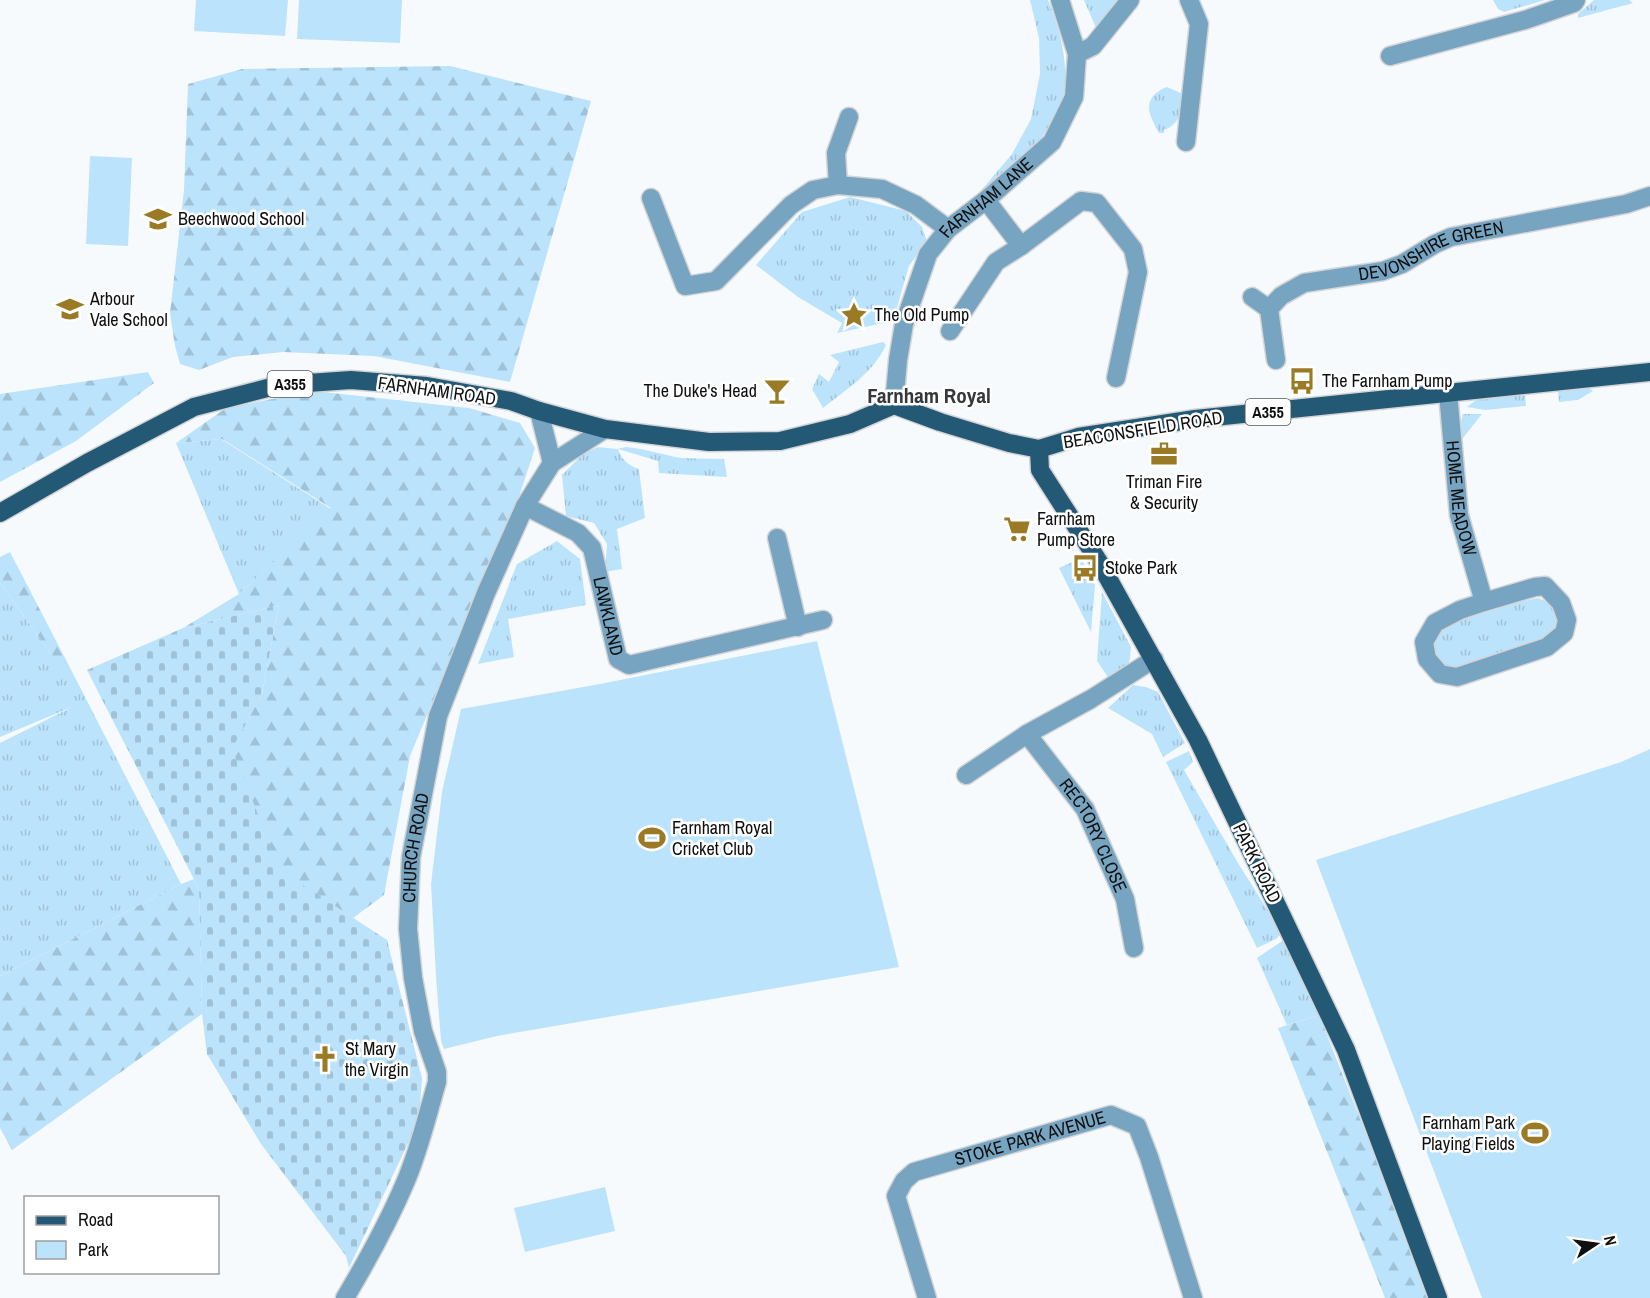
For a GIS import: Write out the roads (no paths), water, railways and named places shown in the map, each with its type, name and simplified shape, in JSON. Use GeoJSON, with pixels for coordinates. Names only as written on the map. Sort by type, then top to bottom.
{"type":"FeatureCollection","features":[{"type":"Feature","properties":{"kind":"main road","name":"BEACONSFIELD ROAD"},"geometry":{"type":"LineString","coordinates":[[894,405],[940,422],[1039,449],[1078,437],[1195,419],[1650,372]]}},
{"type":"Feature","properties":{"kind":"main road","name":"FARNHAM ROAD"},"geometry":{"type":"LineString","coordinates":[[0,513],[87,463],[194,407],[279,385],[351,380],[427,386],[511,400],[539,411],[604,429],[709,442],[780,441],[850,424],[894,405]]}},
{"type":"Feature","properties":{"kind":"main road","name":"PARK ROAD"},"geometry":{"type":"LineString","coordinates":[[1039,449],[1040,470],[1098,562],[1198,740],[1346,1050],[1438,1298]]}},
{"type":"Feature","properties":{"kind":"street","name":"FARNHAM LANE"},"geometry":{"type":"LineString","coordinates":[[894,405],[904,324],[928,254],[948,229],[986,200],[1052,142],[1074,96],[1077,54],[1060,0]]}},
{"type":"Feature","properties":{"kind":"street"},"geometry":{"type":"LineString","coordinates":[[1077,54],[1093,46],[1130,0]]}},
{"type":"Feature","properties":{"kind":"street"},"geometry":{"type":"LineString","coordinates":[[1186,142],[1199,24],[1189,0]]}},
{"type":"Feature","properties":{"kind":"street"},"geometry":{"type":"LineString","coordinates":[[1390,56],[1524,20],[1574,3],[1576,0]]}},
{"type":"Feature","properties":{"kind":"street"},"geometry":{"type":"LineString","coordinates":[[838,184],[836,153],[849,117]]}},
{"type":"Feature","properties":{"kind":"street"},"geometry":{"type":"LineString","coordinates":[[651,198],[685,286],[716,281],[791,205],[813,190],[838,184],[882,189],[916,205],[948,229]]}},
{"type":"Feature","properties":{"kind":"street","name":"DEVONSHIRE GREEN"},"geometry":{"type":"LineString","coordinates":[[1269,309],[1281,296],[1304,283],[1383,271],[1402,264],[1451,237],[1626,204],[1650,196]]}},
{"type":"Feature","properties":{"kind":"street"},"geometry":{"type":"LineString","coordinates":[[986,200],[1021,246]]}},
{"type":"Feature","properties":{"kind":"street"},"geometry":{"type":"LineString","coordinates":[[950,332],[996,262],[1081,201],[1097,203],[1133,249],[1138,272],[1116,378]]}},
{"type":"Feature","properties":{"kind":"street"},"geometry":{"type":"LineString","coordinates":[[1252,297],[1269,309],[1276,360]]}},
{"type":"Feature","properties":{"kind":"street","name":"HOME MEADOW"},"geometry":{"type":"LineString","coordinates":[[1448,393],[1459,515],[1484,602]]}},
{"type":"Feature","properties":{"kind":"street"},"geometry":{"type":"LineString","coordinates":[[539,411],[552,463]]}},
{"type":"Feature","properties":{"kind":"street","name":"CHURCH ROAD"},"geometry":{"type":"LineString","coordinates":[[345,1298],[376,1245],[406,1182],[437,1082],[437,1072],[423,1031],[413,978],[408,929],[411,857],[438,716],[486,593],[525,506],[552,463],[604,429]]}},
{"type":"Feature","properties":{"kind":"street","name":"LAWKLAND"},"geometry":{"type":"LineString","coordinates":[[525,506],[578,533],[592,548],[618,659],[628,665],[823,620]]}},
{"type":"Feature","properties":{"kind":"street"},"geometry":{"type":"LineString","coordinates":[[777,538],[798,627]]}},
{"type":"Feature","properties":{"kind":"street"},"geometry":{"type":"LineString","coordinates":[[1545,586],[1561,603],[1567,620],[1564,633],[1547,647],[1536,651],[1457,677],[1440,674],[1427,659],[1424,642],[1435,623],[1460,610],[1484,602],[1545,586]]}},
{"type":"Feature","properties":{"kind":"street"},"geometry":{"type":"LineString","coordinates":[[966,775],[1027,734],[1090,699],[1154,659]]}},
{"type":"Feature","properties":{"kind":"street","name":"RECTORY CLOSE"},"geometry":{"type":"LineString","coordinates":[[1027,734],[1085,809],[1125,899],[1134,948]]}},
{"type":"Feature","properties":{"kind":"street","name":"STOKE PARK AVENUE"},"geometry":{"type":"LineString","coordinates":[[927,1298],[896,1196],[904,1181],[914,1172],[1111,1115],[1137,1125],[1193,1298]]}},
{"type":"Feature","properties":{"kind":"place","name":"Beechwood School"},"geometry":{"type":"Point","coordinates":[158,219]}},
{"type":"Feature","properties":{"kind":"place","name":"Arbour Vale School"},"geometry":{"type":"Point","coordinates":[70,309]}},
{"type":"Feature","properties":{"kind":"place","name":"The Old Pump"},"geometry":{"type":"Point","coordinates":[854,315]}},
{"type":"Feature","properties":{"kind":"place","name":"The Farnham Pump"},"geometry":{"type":"Point","coordinates":[1302,381]}},
{"type":"Feature","properties":{"kind":"place","name":"The Duke's Head"},"geometry":{"type":"Point","coordinates":[777,391]}},
{"type":"Feature","properties":{"kind":"place","name":"Triman Fire & Security"},"geometry":{"type":"Point","coordinates":[1164,454]}},
{"type":"Feature","properties":{"kind":"place","name":"Farnham Pump Store"},"geometry":{"type":"Point","coordinates":[1017,529]}},
{"type":"Feature","properties":{"kind":"place","name":"Stoke Park"},"geometry":{"type":"Point","coordinates":[1085,568]}},
{"type":"Feature","properties":{"kind":"place","name":"Farnham Royal Cricket Club"},"geometry":{"type":"Point","coordinates":[652,838]}},
{"type":"Feature","properties":{"kind":"place","name":"St Mary the Virgin"},"geometry":{"type":"Point","coordinates":[325,1059]}},
{"type":"Feature","properties":{"kind":"place","name":"Farnham Park Playing Fields"},"geometry":{"type":"Point","coordinates":[1535,1133]}},
{"type":"Feature","properties":{"kind":"district","name":"Farnham Royal"},"geometry":{"type":"Point","coordinates":[929,396]}}]}
